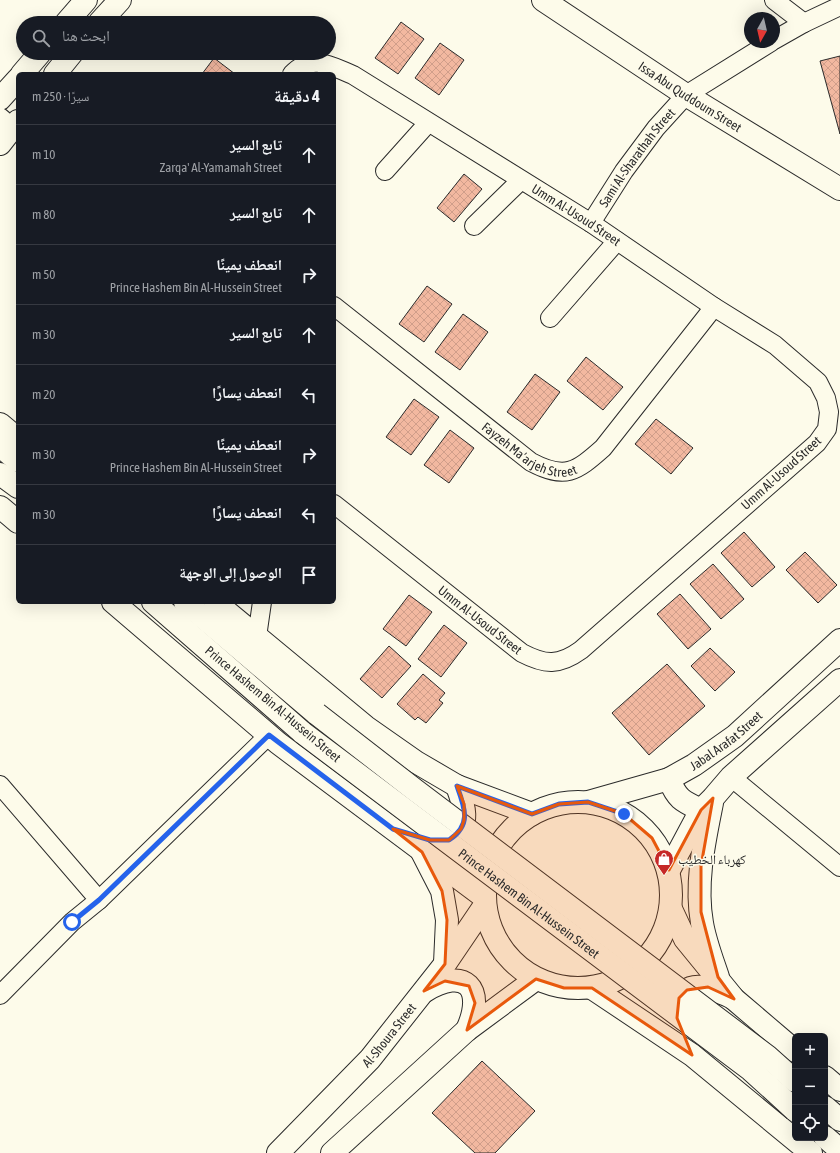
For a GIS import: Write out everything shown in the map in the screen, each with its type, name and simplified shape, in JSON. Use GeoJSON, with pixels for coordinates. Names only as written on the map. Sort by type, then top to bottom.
{"type":"FeatureCollection","features":[{"type":"Feature","properties":{"kind":"main road"},"geometry":{"type":"LineString","coordinates":[[72,16],[86,0]]}},
{"type":"Feature","properties":{"kind":"main road"},"geometry":{"type":"LineString","coordinates":[[105,16],[120,0]]}},
{"type":"Feature","properties":{"kind":"main road","name":"Issa Abu Quddoum Street"},"geometry":{"type":"LineString","coordinates":[[543,0],[686,95],[840,189]]}},
{"type":"Feature","properties":{"kind":"main road"},"geometry":{"type":"LineString","coordinates":[[24,72],[34,60]]}},
{"type":"Feature","properties":{"kind":"main road"},"geometry":{"type":"LineString","coordinates":[[57,72],[66,60]]}},
{"type":"Feature","properties":{"kind":"main road"},"geometry":{"type":"LineString","coordinates":[[0,99],[16,80]]}},
{"type":"Feature","properties":{"kind":"main road"},"geometry":{"type":"LineString","coordinates":[[0,424],[16,437]]}},
{"type":"Feature","properties":{"kind":"main road"},"geometry":{"type":"LineString","coordinates":[[0,446],[16,459]]}},
{"type":"Feature","properties":{"kind":"main road"},"geometry":{"type":"LineString","coordinates":[[0,474],[16,486]]}},
{"type":"Feature","properties":{"kind":"main road"},"geometry":{"type":"LineString","coordinates":[[0,507],[16,520]]}},
{"type":"Feature","properties":{"kind":"main road","name":"Prince Hashem Bin Al-Hussein Street"},"geometry":{"type":"LineString","coordinates":[[114,604],[269,735],[393,829],[484,901]]}},
{"type":"Feature","properties":{"kind":"main road","name":"Prince Hashem Bin Al-Hussein Street"},"geometry":{"type":"LineString","coordinates":[[155,604],[303,732],[751,1070],[792,1107]]}},
{"type":"Feature","properties":{"kind":"main road","name":"Prince Hashem Bin Al-Hussein Street"},"geometry":{"type":"LineString","coordinates":[[187,604],[317,714],[415,790],[767,1056],[792,1078]]}},
{"type":"Feature","properties":{"kind":"main road"},"geometry":{"type":"LineString","coordinates":[[217,604],[366,727],[416,762],[457,786],[532,814]]}},
{"type":"Feature","properties":{"kind":"main road","name":"Jabal Arafat Street"},"geometry":{"type":"LineString","coordinates":[[588,802],[669,779],[694,765],[735,736],[840,640]]}},
{"type":"Feature","properties":{"kind":"main road"},"geometry":{"type":"LineString","coordinates":[[669,870],[707,804],[731,777],[840,680]]}},
{"type":"Feature","properties":{"kind":"main road"},"geometry":{"type":"LineString","coordinates":[[669,779],[674,792],[679,799],[707,804]]}},
{"type":"Feature","properties":{"kind":"main road"},"geometry":{"type":"LineString","coordinates":[[393,829],[430,840],[449,840],[461,829],[464,820],[464,804],[457,786]]}},
{"type":"Feature","properties":{"kind":"main road"},"geometry":{"type":"LineString","coordinates":[[588,802],[624,814],[652,838],[669,870],[672,890],[671,909],[657,946],[629,974],[592,988],[564,988],[536,979],[516,966],[501,948],[490,928],[484,901],[487,872],[497,849],[512,829],[532,814],[559,804],[588,802]]}},
{"type":"Feature","properties":{"kind":"main road"},"geometry":{"type":"LineString","coordinates":[[707,804],[700,896],[702,924],[718,977]]}},
{"type":"Feature","properties":{"kind":"main road"},"geometry":{"type":"LineString","coordinates":[[422,852],[442,891],[447,920],[445,964]]}},
{"type":"Feature","properties":{"kind":"main road","name":"Al-Shoura Street"},"geometry":{"type":"LineString","coordinates":[[278,1153],[370,1059],[445,964],[484,901]]}},
{"type":"Feature","properties":{"kind":"main road"},"geometry":{"type":"LineString","coordinates":[[671,909],[685,939],[718,977],[734,999],[792,1048]]}},
{"type":"Feature","properties":{"kind":"main road"},"geometry":{"type":"LineString","coordinates":[[332,1153],[467,1030],[536,979]]}},
{"type":"Feature","properties":{"kind":"main road"},"geometry":{"type":"LineString","coordinates":[[424,991],[445,981],[464,982],[469,986],[473,991],[475,1003],[473,1016],[467,1030]]}},
{"type":"Feature","properties":{"kind":"main road"},"geometry":{"type":"LineString","coordinates":[[692,1055],[677,1018],[676,1008],[679,998],[687,990],[703,986],[734,999]]}},
{"type":"Feature","properties":{"kind":"main road"},"geometry":{"type":"LineString","coordinates":[[592,988],[692,1055],[811,1153]]}},
{"type":"Feature","properties":{"kind":"main road"},"geometry":{"type":"LineString","coordinates":[[828,1080],[840,1090]]}},
{"type":"Feature","properties":{"kind":"main road"},"geometry":{"type":"LineString","coordinates":[[828,1110],[840,1120]]}},
{"type":"Feature","properties":{"kind":"street"},"geometry":{"type":"LineString","coordinates":[[774,0],[804,23]]}},
{"type":"Feature","properties":{"kind":"street"},"geometry":{"type":"LineString","coordinates":[[780,37],[804,23],[840,6]]}},
{"type":"Feature","properties":{"kind":"street","name":"Sami Al-Sharathah Street"},"geometry":{"type":"LineString","coordinates":[[591,223],[624,171],[656,128],[686,95],[761,48]]}},
{"type":"Feature","properties":{"kind":"street","name":"Umm Al-Usoud Street"},"geometry":{"type":"LineString","coordinates":[[294,72],[299,67],[317,62],[326,63],[353,75],[591,223],[714,307],[775,345],[818,382],[826,398],[829,412],[827,429],[817,443],[570,657],[557,662],[544,662],[522,653],[336,506]]}},
{"type":"Feature","properties":{"kind":"street"},"geometry":{"type":"LineString","coordinates":[[385,171],[428,123]]}},
{"type":"Feature","properties":{"kind":"street"},"geometry":{"type":"LineString","coordinates":[[474,226],[521,180]]}},
{"type":"Feature","properties":{"kind":"street"},"geometry":{"type":"LineString","coordinates":[[550,318],[617,241]]}},
{"type":"Feature","properties":{"kind":"street","name":"Fayzeh Ma’arjeh Street"},"geometry":{"type":"LineString","coordinates":[[336,308],[531,462],[546,470],[560,472],[574,471],[603,448],[714,307]]}},
{"type":"Feature","properties":{"kind":"street"},"geometry":{"type":"LineString","coordinates":[[257,637],[262,604]]}},
{"type":"Feature","properties":{"kind":"street"},"geometry":{"type":"LineString","coordinates":[[0,995],[72,922],[99,900],[269,735]]}},
{"type":"Feature","properties":{"kind":"street"},"geometry":{"type":"LineString","coordinates":[[731,777],[840,867]]}},
{"type":"Feature","properties":{"kind":"street"},"geometry":{"type":"LineString","coordinates":[[0,785],[99,900]]}},
{"type":"Feature","properties":{"kind":"highlighted area"},"geometry":{"type":"Polygon","coordinates":[[[457,786],[532,814],[559,804],[588,802],[624,814],[652,838],[669,870],[701,810],[713,798],[701,866],[701,912],[718,977],[734,999],[708,987],[687,990],[679,998],[677,1018],[692,1055],[592,988],[564,988],[536,979],[467,1030],[475,1003],[469,986],[445,981],[424,991],[445,964],[447,920],[442,891],[422,852],[393,829],[430,840],[449,840],[461,829],[464,820],[464,804],[457,786]]]}},
{"type":"Feature","properties":{"kind":"building"},"geometry":{"type":"Polygon","coordinates":[[[401,22],[424,39],[398,74],[375,58],[401,22]]]}},
{"type":"Feature","properties":{"kind":"building"},"geometry":{"type":"Polygon","coordinates":[[[440,43],[464,60],[439,95],[415,78],[440,43]]]}},
{"type":"Feature","properties":{"kind":"building"},"geometry":{"type":"Polygon","coordinates":[[[840,56],[840,134],[820,61],[840,56]]]}},
{"type":"Feature","properties":{"kind":"building"},"geometry":{"type":"Polygon","coordinates":[[[212,60],[217,60],[232,72],[204,72],[212,60]]]}},
{"type":"Feature","properties":{"kind":"building"},"geometry":{"type":"Polygon","coordinates":[[[464,174],[482,189],[454,222],[437,208],[464,174]]]}},
{"type":"Feature","properties":{"kind":"building"},"geometry":{"type":"Polygon","coordinates":[[[427,286],[452,304],[424,342],[399,324],[427,286]]]}},
{"type":"Feature","properties":{"kind":"building"},"geometry":{"type":"Polygon","coordinates":[[[463,314],[488,332],[460,370],[435,352],[463,314]]]}},
{"type":"Feature","properties":{"kind":"building"},"geometry":{"type":"Polygon","coordinates":[[[586,357],[623,387],[603,410],[567,381],[586,357]]]}},
{"type":"Feature","properties":{"kind":"building"},"geometry":{"type":"Polygon","coordinates":[[[535,374],[560,392],[532,430],[507,412],[535,374]]]}},
{"type":"Feature","properties":{"kind":"building"},"geometry":{"type":"Polygon","coordinates":[[[414,399],[439,417],[411,455],[386,437],[414,399]]]}},
{"type":"Feature","properties":{"kind":"building"},"geometry":{"type":"Polygon","coordinates":[[[656,419],[693,448],[671,474],[635,444],[656,419]]]}},
{"type":"Feature","properties":{"kind":"building"},"geometry":{"type":"Polygon","coordinates":[[[450,430],[474,448],[449,483],[424,465],[450,430]]]}},
{"type":"Feature","properties":{"kind":"building"},"geometry":{"type":"Polygon","coordinates":[[[744,532],[775,567],[752,587],[721,553],[744,532]]]}},
{"type":"Feature","properties":{"kind":"building"},"geometry":{"type":"Polygon","coordinates":[[[805,552],[837,585],[818,603],[786,570],[805,552]]]}},
{"type":"Feature","properties":{"kind":"building"},"geometry":{"type":"Polygon","coordinates":[[[713,564],[744,599],[721,619],[690,584],[713,564]]]}},
{"type":"Feature","properties":{"kind":"building"},"geometry":{"type":"Polygon","coordinates":[[[680,594],[711,629],[688,649],[657,614],[680,594]]]}},
{"type":"Feature","properties":{"kind":"building"},"geometry":{"type":"Polygon","coordinates":[[[409,595],[432,612],[406,646],[383,629],[409,595]]]}},
{"type":"Feature","properties":{"kind":"building"},"geometry":{"type":"Polygon","coordinates":[[[444,625],[467,643],[441,677],[418,659],[444,625]]]}},
{"type":"Feature","properties":{"kind":"building"},"geometry":{"type":"Polygon","coordinates":[[[389,646],[411,666],[382,698],[360,679],[389,646]]]}},
{"type":"Feature","properties":{"kind":"building"},"geometry":{"type":"Polygon","coordinates":[[[710,648],[735,672],[715,691],[691,666],[710,648]]]}},
{"type":"Feature","properties":{"kind":"building"},"geometry":{"type":"Polygon","coordinates":[[[667,664],[705,706],[649,755],[612,713],[667,664]]]}},
{"type":"Feature","properties":{"kind":"building"},"geometry":{"type":"Polygon","coordinates":[[[423,674],[445,693],[439,700],[443,703],[426,723],[418,717],[415,720],[397,704],[423,674]]]}},
{"type":"Feature","properties":{"kind":"building"},"geometry":{"type":"Polygon","coordinates":[[[482,1061],[535,1111],[495,1153],[475,1153],[432,1113],[482,1061]]]}},
{"type":"Feature","properties":{"kind":"place","name":"كهرباء الخطيب"},"geometry":{"type":"Point","coordinates":[664,876]}},
{"type":"Feature","properties":{"kind":"route"},"geometry":{"type":"LineString","coordinates":[[72,922],[99,900],[269,735],[393,829],[430,840],[449,840],[457,835],[461,829],[465,812],[464,804],[457,786],[532,814],[559,804],[588,802],[624,814]]}}]}
